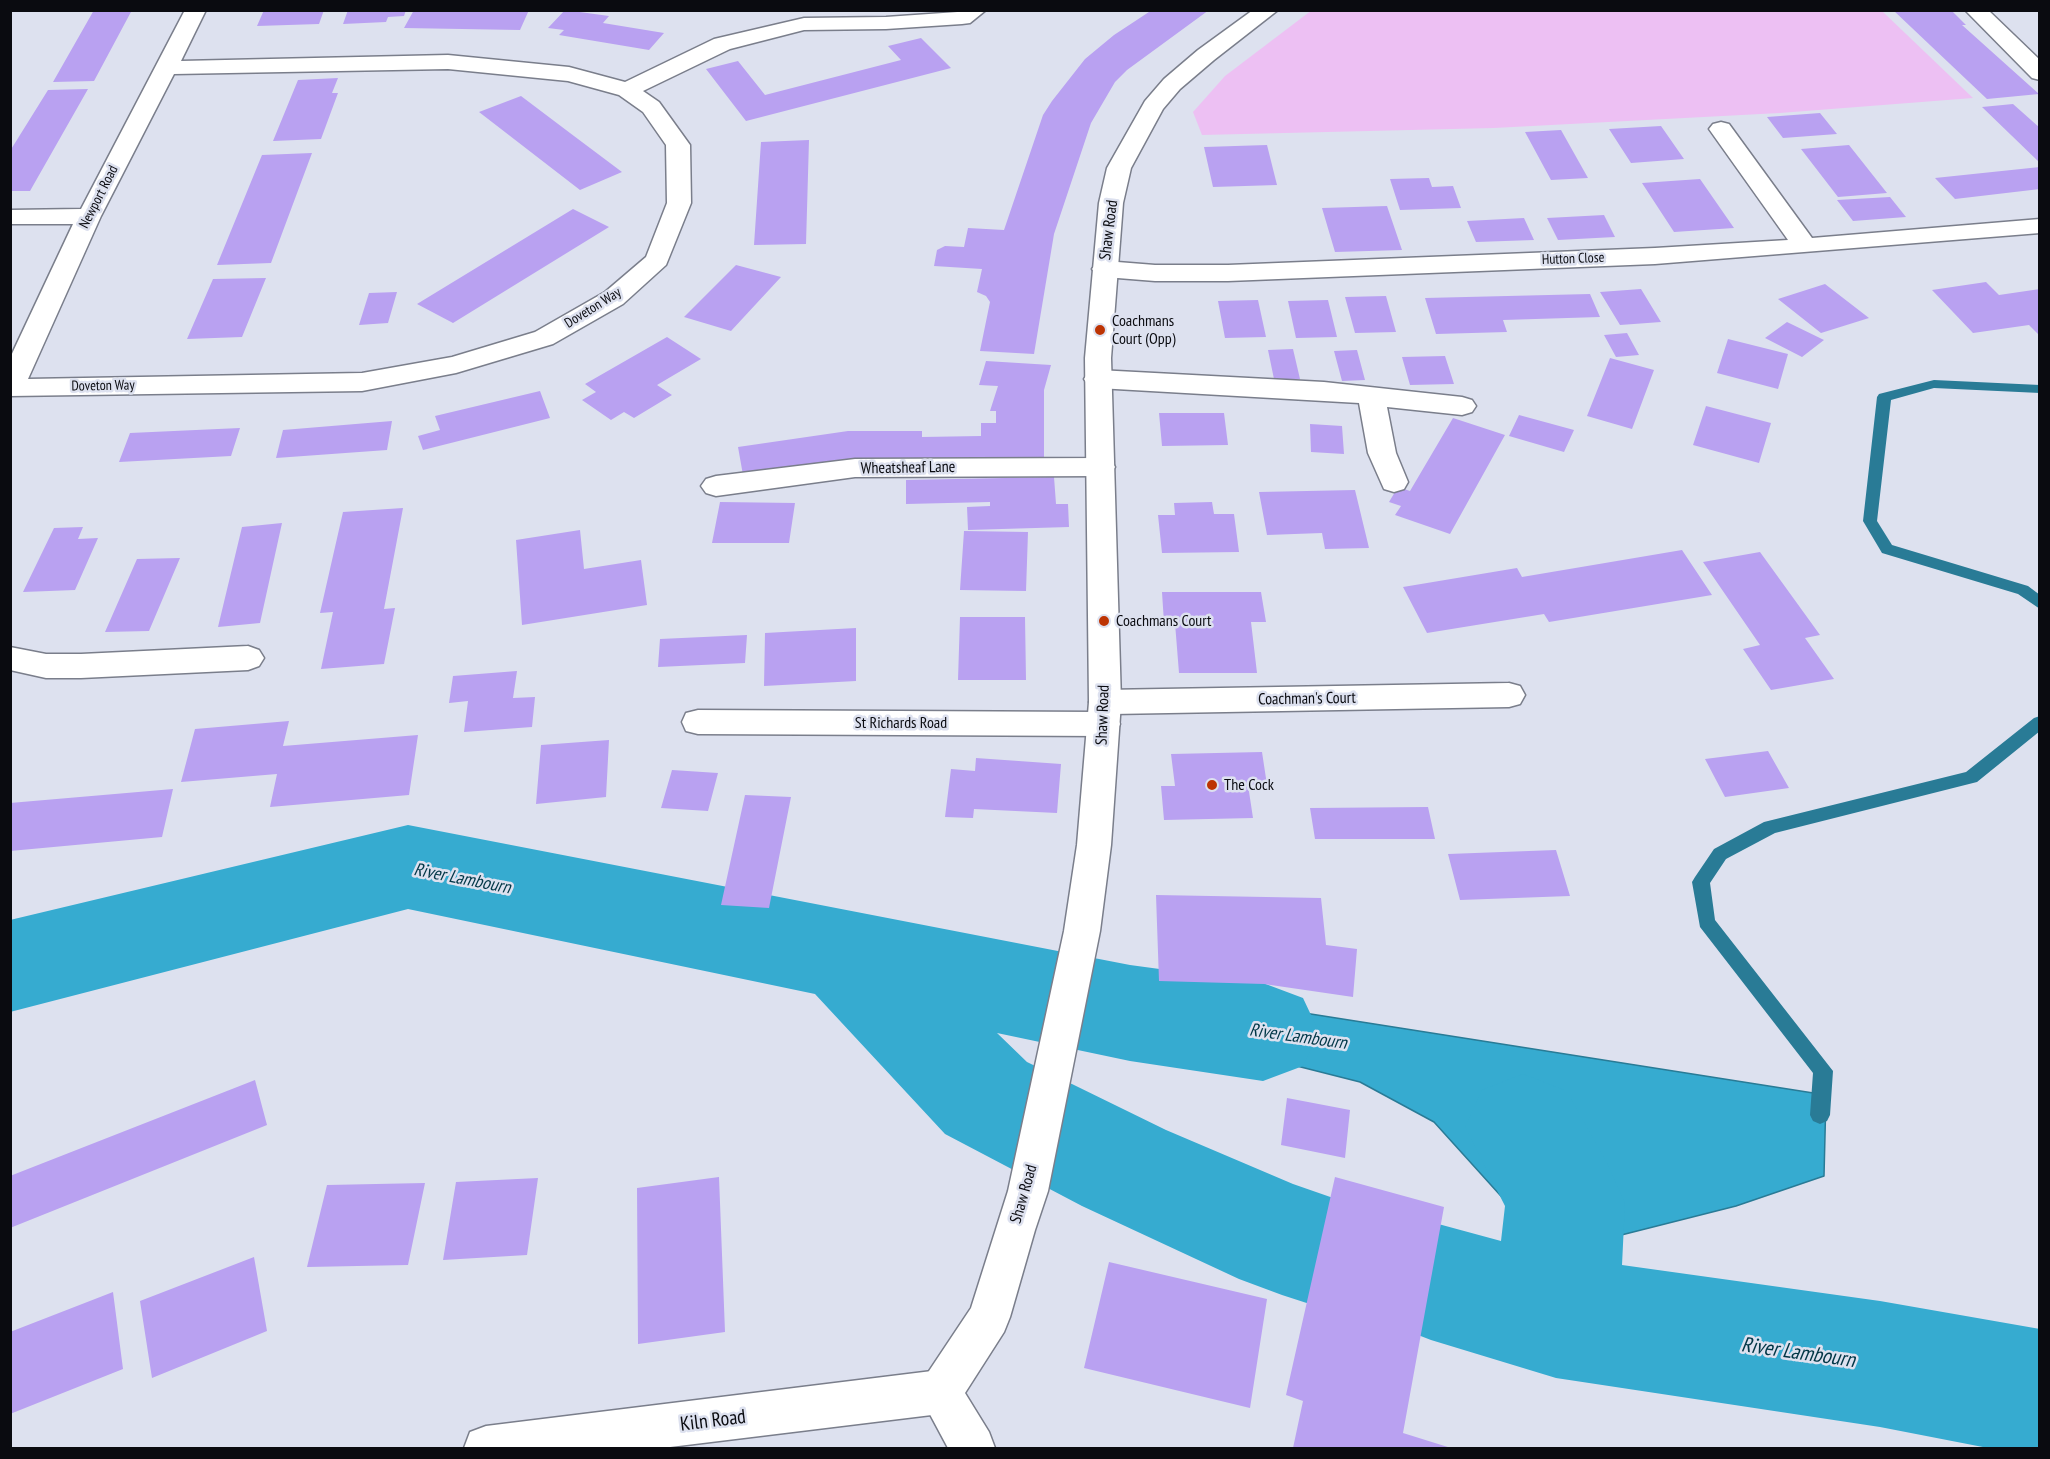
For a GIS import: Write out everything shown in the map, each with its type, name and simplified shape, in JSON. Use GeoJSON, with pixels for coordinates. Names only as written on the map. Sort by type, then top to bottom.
{"type":"FeatureCollection","features":[{"type":"Feature","properties":{"kind":"street","name":"Newport Road"},"geometry":{"type":"LineString","coordinates":[[11,388],[89,216],[196,10]]}},
{"type":"Feature","properties":{"kind":"street"},"geometry":{"type":"LineString","coordinates":[[627,90],[722,44],[804,24],[886,23],[962,18],[976,10]]}},
{"type":"Feature","properties":{"kind":"street","name":"Shaw Road"},"geometry":{"type":"LineString","coordinates":[[940,1392],[989,1317],[1014,1230],[1028,1191],[1082,931],[1095,845],[1105,713],[1098,379],[1105,270],[1112,203],[1119,168],[1153,106],[1172,84],[1206,55],[1268,10]]}},
{"type":"Feature","properties":{"kind":"street"},"geometry":{"type":"LineString","coordinates":[[1975,10],[2040,73]]}},
{"type":"Feature","properties":{"kind":"street","name":"Doveton Way"},"geometry":{"type":"LineString","coordinates":[[11,388],[362,382],[456,365],[544,338],[614,298],[657,260],[679,203],[678,144],[651,107],[627,90],[569,74],[448,62],[165,68]]}},
{"type":"Feature","properties":{"kind":"street"},"geometry":{"type":"LineString","coordinates":[[1721,129],[1805,246]]}},
{"type":"Feature","properties":{"kind":"street"},"geometry":{"type":"LineString","coordinates":[[10,217],[89,216]]}},
{"type":"Feature","properties":{"kind":"street","name":"Hutton Close"},"geometry":{"type":"LineString","coordinates":[[1105,270],[1228,273],[1655,256],[2040,226]]}},
{"type":"Feature","properties":{"kind":"street"},"geometry":{"type":"LineString","coordinates":[[1098,379],[1324,391],[1462,406]]}},
{"type":"Feature","properties":{"kind":"street"},"geometry":{"type":"LineString","coordinates":[[1371,396],[1379,442],[1394,482]]}},
{"type":"Feature","properties":{"kind":"street","name":"Wheatsheaf Lane"},"geometry":{"type":"LineString","coordinates":[[716,486],[855,468],[1101,466]]}},
{"type":"Feature","properties":{"kind":"street"},"geometry":{"type":"LineString","coordinates":[[10,658],[46,666],[248,658]]}},
{"type":"Feature","properties":{"kind":"street","name":"Coachman's Court"},"geometry":{"type":"LineString","coordinates":[[1105,713],[1509,695]]}},
{"type":"Feature","properties":{"kind":"street","name":"St Richards Road"},"geometry":{"type":"LineString","coordinates":[[698,722],[1105,713]]}},
{"type":"Feature","properties":{"kind":"street"},"geometry":{"type":"LineString","coordinates":[[940,1392],[974,1449]]}},
{"type":"Feature","properties":{"kind":"street","name":"Kiln Road"},"geometry":{"type":"LineString","coordinates":[[486,1449],[940,1392]]}},
{"type":"Feature","properties":{"kind":"shaded area"},"geometry":{"type":"Polygon","coordinates":[[[1312,10],[1882,11],[1973,98],[1780,113],[1494,128],[1202,135],[1193,112],[1225,76],[1312,10]]]}},
{"type":"Feature","properties":{"kind":"water"},"geometry":{"type":"Polygon","coordinates":[[[1139,987],[1826,1095],[1824,1176],[1736,1206],[1562,1250],[1537,1236],[1434,1122],[1360,1082],[1127,1023],[1139,987]]]}},
{"type":"Feature","properties":{"kind":"building"},"geometry":{"type":"Polygon","coordinates":[[[94,10],[132,10],[94,81],[53,82],[94,10]]]}},
{"type":"Feature","properties":{"kind":"building"},"geometry":{"type":"Polygon","coordinates":[[[264,10],[324,10],[319,24],[257,26],[264,10]]]}},
{"type":"Feature","properties":{"kind":"building"},"geometry":{"type":"Polygon","coordinates":[[[348,10],[406,10],[404,16],[388,17],[386,22],[343,24],[348,10]]]}},
{"type":"Feature","properties":{"kind":"building"},"geometry":{"type":"Polygon","coordinates":[[[414,10],[529,10],[520,30],[404,28],[414,10]]]}},
{"type":"Feature","properties":{"kind":"building"},"geometry":{"type":"Polygon","coordinates":[[[565,10],[609,16],[603,23],[664,33],[649,50],[559,35],[564,30],[548,28],[565,10]]]}},
{"type":"Feature","properties":{"kind":"building"},"geometry":{"type":"Polygon","coordinates":[[[1152,10],[1209,10],[1127,70],[1115,82],[1091,123],[1054,234],[1034,354],[980,351],[990,302],[986,296],[977,292],[982,269],[934,266],[937,250],[945,246],[964,247],[968,228],[1004,230],[1043,115],[1052,101],[1085,59],[1114,35],[1152,10]]]}},
{"type":"Feature","properties":{"kind":"building"},"geometry":{"type":"Polygon","coordinates":[[[1893,10],[1951,10],[1966,25],[1962,25],[2039,94],[1987,99],[1893,10]]]}},
{"type":"Feature","properties":{"kind":"building"},"geometry":{"type":"Polygon","coordinates":[[[921,38],[951,68],[746,121],[706,69],[738,61],[765,95],[901,60],[888,46],[921,38]]]}},
{"type":"Feature","properties":{"kind":"building"},"geometry":{"type":"Polygon","coordinates":[[[338,78],[332,93],[338,93],[321,139],[273,141],[298,80],[338,78]]]}},
{"type":"Feature","properties":{"kind":"building"},"geometry":{"type":"Polygon","coordinates":[[[88,89],[30,191],[10,191],[10,151],[48,90],[88,89]]]}},
{"type":"Feature","properties":{"kind":"building"},"geometry":{"type":"Polygon","coordinates":[[[521,96],[622,172],[580,190],[479,112],[521,96]]]}},
{"type":"Feature","properties":{"kind":"building"},"geometry":{"type":"Polygon","coordinates":[[[2013,104],[2040,128],[2040,163],[1982,107],[2013,104]]]}},
{"type":"Feature","properties":{"kind":"building"},"geometry":{"type":"Polygon","coordinates":[[[1820,113],[1837,134],[1783,138],[1767,117],[1820,113]]]}},
{"type":"Feature","properties":{"kind":"building"},"geometry":{"type":"Polygon","coordinates":[[[1661,126],[1684,159],[1631,163],[1609,129],[1661,126]]]}},
{"type":"Feature","properties":{"kind":"building"},"geometry":{"type":"Polygon","coordinates":[[[1561,130],[1588,178],[1551,180],[1525,132],[1561,130]]]}},
{"type":"Feature","properties":{"kind":"building"},"geometry":{"type":"Polygon","coordinates":[[[809,140],[806,244],[754,245],[761,142],[809,140]]]}},
{"type":"Feature","properties":{"kind":"building"},"geometry":{"type":"Polygon","coordinates":[[[1267,145],[1277,185],[1213,187],[1204,147],[1267,145]]]}},
{"type":"Feature","properties":{"kind":"building"},"geometry":{"type":"Polygon","coordinates":[[[1849,145],[1887,193],[1838,197],[1801,149],[1849,145]]]}},
{"type":"Feature","properties":{"kind":"building"},"geometry":{"type":"Polygon","coordinates":[[[312,153],[271,263],[217,265],[262,155],[312,153]]]}},
{"type":"Feature","properties":{"kind":"building"},"geometry":{"type":"Polygon","coordinates":[[[2040,167],[2040,189],[1955,199],[1935,178],[2040,167]]]}},
{"type":"Feature","properties":{"kind":"building"},"geometry":{"type":"Polygon","coordinates":[[[1429,178],[1432,187],[1453,186],[1461,208],[1400,210],[1390,179],[1429,178]]]}},
{"type":"Feature","properties":{"kind":"building"},"geometry":{"type":"Polygon","coordinates":[[[1700,179],[1734,228],[1674,232],[1642,183],[1700,179]]]}},
{"type":"Feature","properties":{"kind":"building"},"geometry":{"type":"Polygon","coordinates":[[[1890,197],[1906,217],[1853,221],[1837,200],[1890,197]]]}},
{"type":"Feature","properties":{"kind":"building"},"geometry":{"type":"Polygon","coordinates":[[[1387,206],[1402,250],[1335,252],[1322,208],[1387,206]]]}},
{"type":"Feature","properties":{"kind":"building"},"geometry":{"type":"Polygon","coordinates":[[[573,209],[609,227],[453,323],[417,304],[573,209]]]}},
{"type":"Feature","properties":{"kind":"building"},"geometry":{"type":"Polygon","coordinates":[[[1604,215],[1615,237],[1558,240],[1547,218],[1604,215]]]}},
{"type":"Feature","properties":{"kind":"building"},"geometry":{"type":"Polygon","coordinates":[[[1524,218],[1534,240],[1476,242],[1467,221],[1524,218]]]}},
{"type":"Feature","properties":{"kind":"building"},"geometry":{"type":"Polygon","coordinates":[[[736,265],[781,277],[731,331],[684,317],[736,265]]]}},
{"type":"Feature","properties":{"kind":"building"},"geometry":{"type":"Polygon","coordinates":[[[266,278],[242,337],[187,339],[213,279],[266,278]]]}},
{"type":"Feature","properties":{"kind":"building"},"geometry":{"type":"Polygon","coordinates":[[[1986,282],[1999,295],[2040,289],[2040,336],[2029,325],[1973,333],[1932,290],[1986,282]]]}},
{"type":"Feature","properties":{"kind":"building"},"geometry":{"type":"Polygon","coordinates":[[[1825,284],[1869,318],[1821,333],[1778,299],[1825,284]]]}},
{"type":"Feature","properties":{"kind":"building"},"geometry":{"type":"Polygon","coordinates":[[[1641,289],[1661,322],[1620,325],[1600,292],[1641,289]]]}},
{"type":"Feature","properties":{"kind":"building"},"geometry":{"type":"Polygon","coordinates":[[[397,292],[388,323],[359,325],[369,293],[397,292]]]}},
{"type":"Feature","properties":{"kind":"building"},"geometry":{"type":"Polygon","coordinates":[[[1590,294],[1600,317],[1503,320],[1507,332],[1436,334],[1425,298],[1590,294]]]}},
{"type":"Feature","properties":{"kind":"building"},"geometry":{"type":"Polygon","coordinates":[[[1386,296],[1396,332],[1355,333],[1345,297],[1386,296]]]}},
{"type":"Feature","properties":{"kind":"building"},"geometry":{"type":"Polygon","coordinates":[[[1258,300],[1266,337],[1225,338],[1218,301],[1258,300]]]}},
{"type":"Feature","properties":{"kind":"building"},"geometry":{"type":"Polygon","coordinates":[[[1328,300],[1337,337],[1296,338],[1288,301],[1328,300]]]}},
{"type":"Feature","properties":{"kind":"building"},"geometry":{"type":"Polygon","coordinates":[[[1787,322],[1824,340],[1802,357],[1765,338],[1787,322]]]}},
{"type":"Feature","properties":{"kind":"building"},"geometry":{"type":"Polygon","coordinates":[[[1627,333],[1639,355],[1616,357],[1604,335],[1627,333]]]}},
{"type":"Feature","properties":{"kind":"building"},"geometry":{"type":"Polygon","coordinates":[[[667,337],[701,359],[657,385],[672,395],[634,418],[624,412],[611,420],[582,400],[596,392],[585,384],[667,337]]]}},
{"type":"Feature","properties":{"kind":"building"},"geometry":{"type":"Polygon","coordinates":[[[1728,339],[1788,354],[1778,389],[1717,373],[1728,339]]]}},
{"type":"Feature","properties":{"kind":"building"},"geometry":{"type":"Polygon","coordinates":[[[1293,349],[1300,379],[1274,379],[1268,350],[1293,349]]]}},
{"type":"Feature","properties":{"kind":"building"},"geometry":{"type":"Polygon","coordinates":[[[1357,350],[1365,380],[1342,381],[1334,351],[1357,350]]]}},
{"type":"Feature","properties":{"kind":"building"},"geometry":{"type":"Polygon","coordinates":[[[1445,356],[1454,384],[1410,385],[1402,357],[1445,356]]]}},
{"type":"Feature","properties":{"kind":"building"},"geometry":{"type":"Polygon","coordinates":[[[1610,358],[1654,370],[1632,429],[1587,416],[1610,358]]]}},
{"type":"Feature","properties":{"kind":"building"},"geometry":{"type":"Polygon","coordinates":[[[986,361],[1051,365],[1044,390],[1044,458],[854,459],[743,475],[738,447],[848,431],[922,431],[922,437],[981,436],[981,423],[996,423],[996,411],[990,411],[998,386],[979,385],[986,361]]]}},
{"type":"Feature","properties":{"kind":"building"},"geometry":{"type":"Polygon","coordinates":[[[540,391],[550,418],[423,450],[418,436],[440,430],[435,416],[540,391]]]}},
{"type":"Feature","properties":{"kind":"building"},"geometry":{"type":"Polygon","coordinates":[[[1706,406],[1771,423],[1759,463],[1693,445],[1706,406]]]}},
{"type":"Feature","properties":{"kind":"building"},"geometry":{"type":"Polygon","coordinates":[[[1159,413],[1224,413],[1228,445],[1162,446],[1159,413]]]}},
{"type":"Feature","properties":{"kind":"building"},"geometry":{"type":"Polygon","coordinates":[[[1519,415],[1574,430],[1564,452],[1509,436],[1519,415]]]}},
{"type":"Feature","properties":{"kind":"building"},"geometry":{"type":"Polygon","coordinates":[[[1453,418],[1505,435],[1450,534],[1395,515],[1401,506],[1389,502],[1398,487],[1410,491],[1453,418]]]}},
{"type":"Feature","properties":{"kind":"building"},"geometry":{"type":"Polygon","coordinates":[[[392,421],[387,450],[276,458],[283,430],[392,421]]]}},
{"type":"Feature","properties":{"kind":"building"},"geometry":{"type":"Polygon","coordinates":[[[1310,424],[1342,426],[1344,454],[1311,452],[1310,424]]]}},
{"type":"Feature","properties":{"kind":"building"},"geometry":{"type":"Polygon","coordinates":[[[240,428],[231,456],[119,462],[130,433],[240,428]]]}},
{"type":"Feature","properties":{"kind":"building"},"geometry":{"type":"Polygon","coordinates":[[[1054,477],[1056,504],[1068,504],[1069,527],[968,530],[967,507],[990,506],[990,502],[906,504],[906,480],[1054,477]]]}},
{"type":"Feature","properties":{"kind":"building"},"geometry":{"type":"Polygon","coordinates":[[[1355,490],[1369,548],[1325,549],[1322,533],[1267,535],[1259,492],[1355,490]]]}},
{"type":"Feature","properties":{"kind":"building"},"geometry":{"type":"Polygon","coordinates":[[[720,502],[795,503],[789,543],[712,543],[720,502]]]}},
{"type":"Feature","properties":{"kind":"building"},"geometry":{"type":"Polygon","coordinates":[[[1212,502],[1214,514],[1234,514],[1239,552],[1162,553],[1158,515],[1175,515],[1174,503],[1212,502]]]}},
{"type":"Feature","properties":{"kind":"building"},"geometry":{"type":"Polygon","coordinates":[[[403,508],[384,609],[395,608],[384,664],[321,669],[333,612],[320,613],[343,512],[403,508]]]}},
{"type":"Feature","properties":{"kind":"building"},"geometry":{"type":"Polygon","coordinates":[[[282,523],[260,623],[218,627],[242,527],[282,523]]]}},
{"type":"Feature","properties":{"kind":"building"},"geometry":{"type":"Polygon","coordinates":[[[83,527],[78,539],[98,538],[75,590],[23,592],[54,528],[83,527]]]}},
{"type":"Feature","properties":{"kind":"building"},"geometry":{"type":"Polygon","coordinates":[[[580,530],[584,569],[641,560],[647,605],[522,625],[516,540],[580,530]]]}},
{"type":"Feature","properties":{"kind":"building"},"geometry":{"type":"Polygon","coordinates":[[[964,531],[1028,532],[1026,591],[960,590],[964,531]]]}},
{"type":"Feature","properties":{"kind":"building"},"geometry":{"type":"Polygon","coordinates":[[[1682,550],[1712,595],[1549,622],[1544,614],[1427,633],[1403,587],[1517,568],[1522,577],[1682,550]]]}},
{"type":"Feature","properties":{"kind":"building"},"geometry":{"type":"Polygon","coordinates":[[[1760,552],[1820,635],[1805,638],[1834,679],[1771,690],[1743,649],[1760,645],[1703,562],[1760,552]]]}},
{"type":"Feature","properties":{"kind":"building"},"geometry":{"type":"Polygon","coordinates":[[[180,558],[149,631],[105,632],[137,559],[180,558]]]}},
{"type":"Feature","properties":{"kind":"building"},"geometry":{"type":"Polygon","coordinates":[[[1162,592],[1261,592],[1266,622],[1251,622],[1257,673],[1179,673],[1175,623],[1164,623],[1162,592]]]}},
{"type":"Feature","properties":{"kind":"building"},"geometry":{"type":"Polygon","coordinates":[[[960,617],[1025,617],[1026,680],[958,680],[960,617]]]}},
{"type":"Feature","properties":{"kind":"building"},"geometry":{"type":"Polygon","coordinates":[[[856,628],[856,681],[764,686],[765,633],[856,628]]]}},
{"type":"Feature","properties":{"kind":"building"},"geometry":{"type":"Polygon","coordinates":[[[747,635],[745,663],[658,667],[660,639],[747,635]]]}},
{"type":"Feature","properties":{"kind":"building"},"geometry":{"type":"Polygon","coordinates":[[[517,671],[513,698],[535,697],[532,727],[464,732],[468,701],[449,703],[453,676],[517,671]]]}},
{"type":"Feature","properties":{"kind":"building"},"geometry":{"type":"Polygon","coordinates":[[[289,721],[283,746],[418,735],[409,795],[270,807],[277,774],[181,782],[195,729],[289,721]]]}},
{"type":"Feature","properties":{"kind":"building"},"geometry":{"type":"Polygon","coordinates":[[[609,740],[606,797],[536,804],[541,745],[609,740]]]}},
{"type":"Feature","properties":{"kind":"building"},"geometry":{"type":"Polygon","coordinates":[[[1768,751],[1789,788],[1725,797],[1705,759],[1768,751]]]}},
{"type":"Feature","properties":{"kind":"building","name":"The Cock"},"geometry":{"type":"Polygon","coordinates":[[[1262,752],[1267,785],[1248,785],[1253,818],[1164,820],[1161,786],[1175,786],[1171,754],[1262,752]]]}},
{"type":"Feature","properties":{"kind":"building"},"geometry":{"type":"Polygon","coordinates":[[[976,758],[1061,764],[1057,813],[974,809],[973,818],[945,817],[951,769],[975,771],[976,758]]]}},
{"type":"Feature","properties":{"kind":"building"},"geometry":{"type":"Polygon","coordinates":[[[672,770],[718,773],[708,811],[661,808],[672,770]]]}},
{"type":"Feature","properties":{"kind":"building"},"geometry":{"type":"Polygon","coordinates":[[[173,789],[162,837],[10,851],[10,803],[173,789]]]}},
{"type":"Feature","properties":{"kind":"building"},"geometry":{"type":"Polygon","coordinates":[[[745,795],[791,797],[769,908],[721,905],[745,795]]]}},
{"type":"Feature","properties":{"kind":"building"},"geometry":{"type":"Polygon","coordinates":[[[1428,807],[1435,839],[1315,839],[1310,808],[1428,807]]]}},
{"type":"Feature","properties":{"kind":"building"},"geometry":{"type":"Polygon","coordinates":[[[1556,850],[1570,896],[1460,900],[1448,854],[1556,850]]]}},
{"type":"Feature","properties":{"kind":"building"},"geometry":{"type":"Polygon","coordinates":[[[1156,895],[1321,898],[1326,945],[1357,949],[1353,997],[1264,984],[1159,981],[1156,895]]]}},
{"type":"Feature","properties":{"kind":"building"},"geometry":{"type":"Polygon","coordinates":[[[255,1080],[267,1125],[10,1228],[10,1176],[255,1080]]]}},
{"type":"Feature","properties":{"kind":"building"},"geometry":{"type":"Polygon","coordinates":[[[1287,1098],[1350,1110],[1345,1158],[1281,1145],[1287,1098]]]}},
{"type":"Feature","properties":{"kind":"building"},"geometry":{"type":"Polygon","coordinates":[[[719,1177],[725,1332],[638,1344],[637,1188],[719,1177]]]}},
{"type":"Feature","properties":{"kind":"building"},"geometry":{"type":"Polygon","coordinates":[[[1335,1177],[1444,1207],[1403,1433],[1451,1448],[1293,1448],[1303,1401],[1286,1395],[1335,1177]]]}},
{"type":"Feature","properties":{"kind":"building"},"geometry":{"type":"Polygon","coordinates":[[[538,1178],[527,1255],[443,1260],[456,1182],[538,1178]]]}},
{"type":"Feature","properties":{"kind":"building"},"geometry":{"type":"Polygon","coordinates":[[[425,1183],[408,1265],[307,1267],[327,1185],[425,1183]]]}},
{"type":"Feature","properties":{"kind":"building"},"geometry":{"type":"Polygon","coordinates":[[[254,1257],[267,1331],[152,1378],[140,1301],[254,1257]]]}},
{"type":"Feature","properties":{"kind":"building"},"geometry":{"type":"Polygon","coordinates":[[[1109,1262],[1267,1299],[1250,1408],[1084,1368],[1109,1262]]]}},
{"type":"Feature","properties":{"kind":"building"},"geometry":{"type":"Polygon","coordinates":[[[113,1292],[123,1369],[10,1414],[10,1332],[113,1292]]]}},
{"type":"Feature","properties":{"kind":"waterway"},"geometry":{"type":"LineString","coordinates":[[2040,389],[1934,384],[1884,397],[1870,521],[1887,549],[2023,590],[2040,604]]}},
{"type":"Feature","properties":{"kind":"waterway"},"geometry":{"type":"LineString","coordinates":[[1820,1115],[1823,1071],[1706,922],[1701,882],[1720,854],[1770,827],[1971,777],[2040,722]]}},
{"type":"Feature","properties":{"kind":"waterway","name":"River Lambourn"},"geometry":{"type":"LineString","coordinates":[[10,966],[408,867],[1130,1013],[1263,1032]]}},
{"type":"Feature","properties":{"kind":"waterway","name":"River Lambourn"},"geometry":{"type":"LineString","coordinates":[[847,956],[986,1098],[1124,1168],[1282,1238],[1319,1249]]}},
{"type":"Feature","properties":{"kind":"waterway","name":"River Lambourn"},"geometry":{"type":"LineString","coordinates":[[1523,1127],[1529,1134],[1565,1203],[1556,1317]]}},
{"type":"Feature","properties":{"kind":"waterway","name":"River Lambourn"},"geometry":{"type":"LineString","coordinates":[[1431,1281],[1556,1317]]}},
{"type":"Feature","properties":{"kind":"waterway","name":"River Lambourn"},"geometry":{"type":"LineString","coordinates":[[1556,1317],[1880,1364],[2040,1394]]}},
{"type":"Feature","properties":{"kind":"place","name":"Coachmans Court (Opp)"},"geometry":{"type":"Point","coordinates":[1100,330]}},
{"type":"Feature","properties":{"kind":"place","name":"Coachmans Court"},"geometry":{"type":"Point","coordinates":[1104,621]}},
{"type":"Feature","properties":{"kind":"place","name":"The Cock"},"geometry":{"type":"Point","coordinates":[1212,785]}}]}
